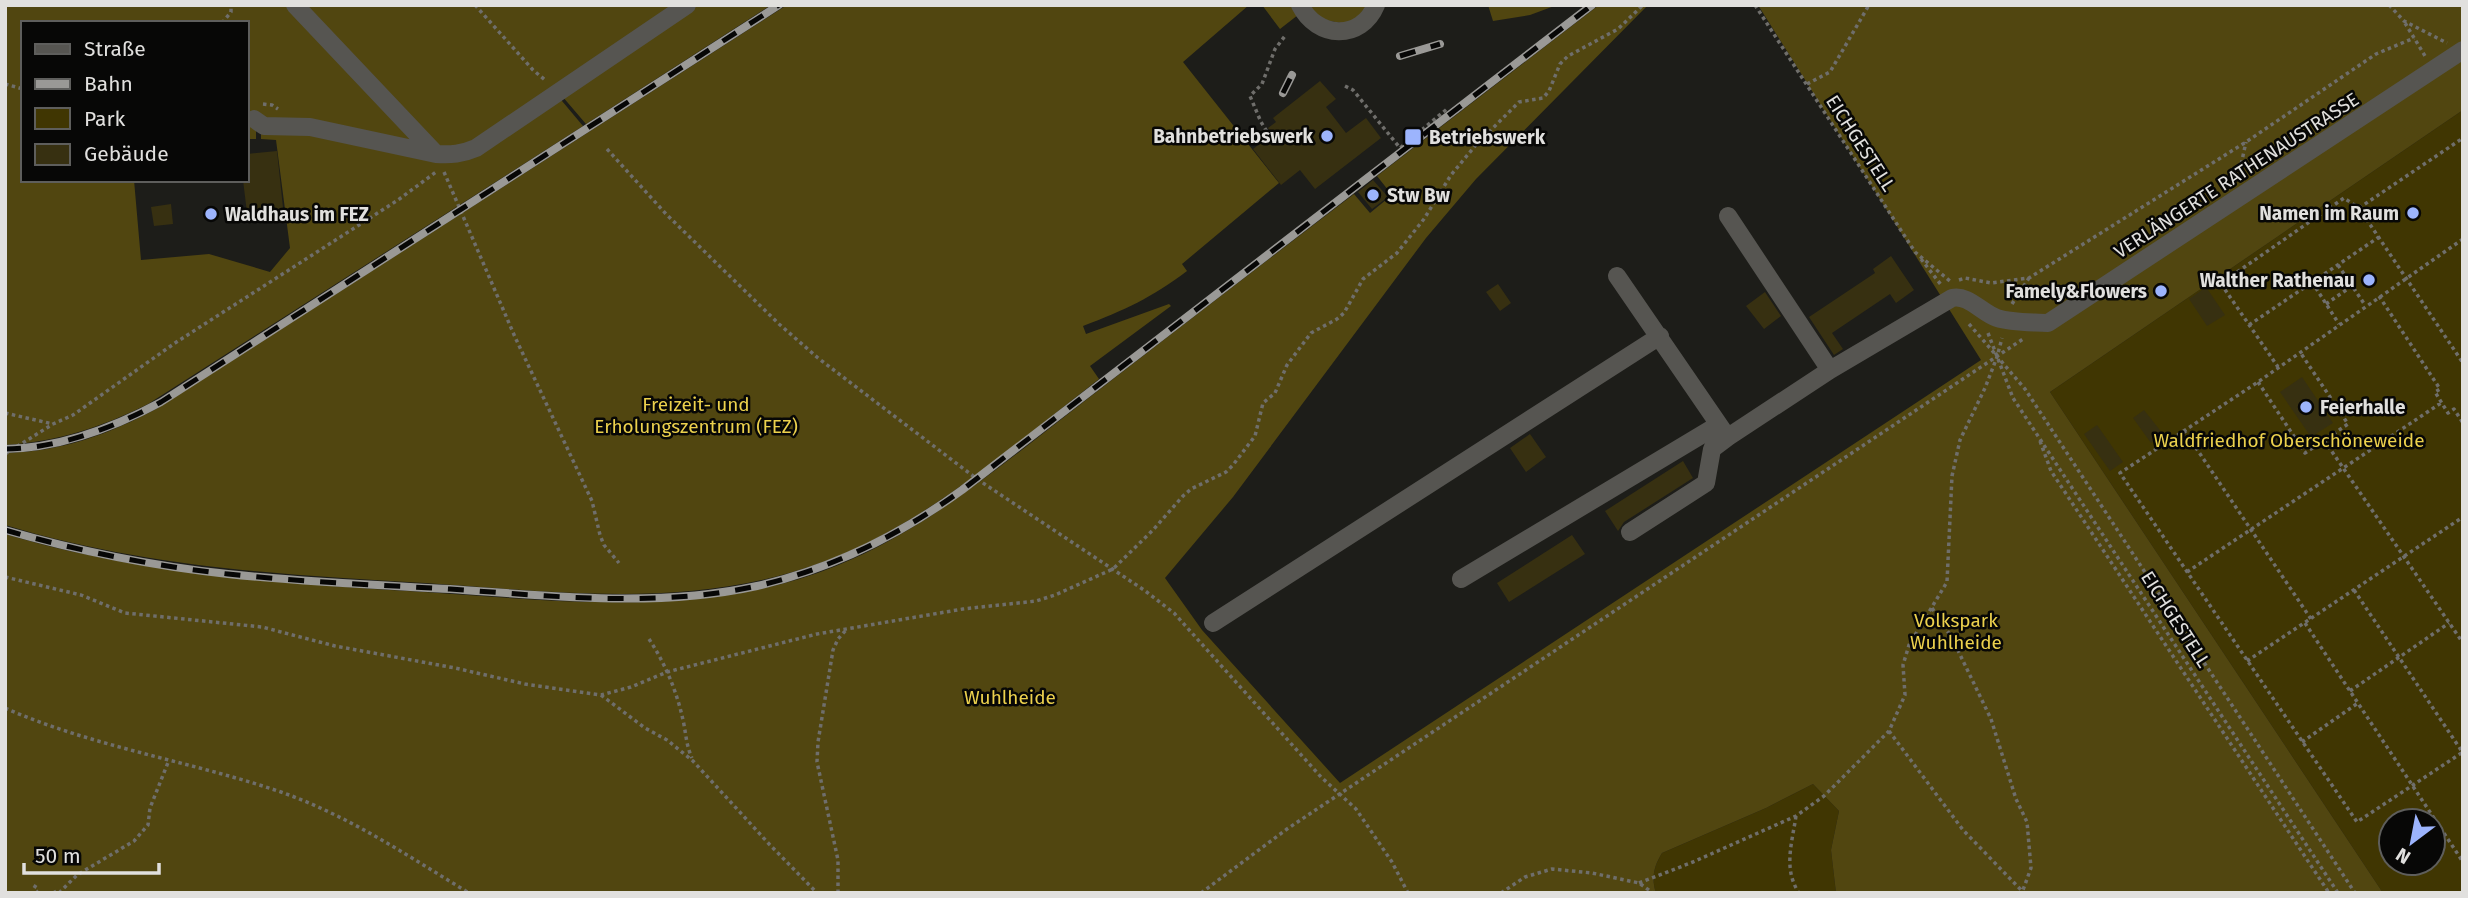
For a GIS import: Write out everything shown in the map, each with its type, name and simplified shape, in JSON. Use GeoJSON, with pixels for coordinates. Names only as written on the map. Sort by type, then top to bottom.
{"type":"FeatureCollection","features":[{"type":"Feature","properties":{"kind":"lane"},"geometry":{"type":"LineString","coordinates":[[295,5],[436,154]]}},
{"type":"Feature","properties":{"kind":"lane"},"geometry":{"type":"LineString","coordinates":[[254,119],[264,126],[310,127],[436,154],[464,153],[476,148],[687,5]]}},
{"type":"Feature","properties":{"kind":"lane"},"geometry":{"type":"LineString","coordinates":[[1300,5],[1312,23],[1334,32],[1352,29],[1366,22],[1377,5]]}},
{"type":"Feature","properties":{"kind":"lane","name":"VERLÄNGERTE RATHENAUSTRASSE"},"geometry":{"type":"LineString","coordinates":[[1830,370],[1952,298],[1964,298],[1987,313],[2006,320],[2048,323],[2462,51]]}},
{"type":"Feature","properties":{"kind":"lane"},"geometry":{"type":"LineString","coordinates":[[1461,579],[1830,370],[1728,216]]}},
{"type":"Feature","properties":{"kind":"lane"},"geometry":{"type":"LineString","coordinates":[[1617,276],[1660,335],[1723,431]]}},
{"type":"Feature","properties":{"kind":"lane"},"geometry":{"type":"LineString","coordinates":[[1213,623],[1660,335]]}},
{"type":"Feature","properties":{"kind":"lane"},"geometry":{"type":"LineString","coordinates":[[1630,532],[1706,483],[1713,449],[1723,431]]}},
{"type":"Feature","properties":{"kind":"path"},"geometry":{"type":"LineString","coordinates":[[224,21],[231,12],[231,5]]}},
{"type":"Feature","properties":{"kind":"path"},"geometry":{"type":"LineString","coordinates":[[475,5],[539,76],[560,84],[573,81]]}},
{"type":"Feature","properties":{"kind":"path"},"geometry":{"type":"LineString","coordinates":[[5,577],[81,595],[125,613],[262,627],[335,646],[526,684],[601,695],[631,687],[667,672],[817,634],[1055,596],[1113,569],[1153,530],[1182,496],[1233,466],[1255,436],[1263,403],[1275,393],[1287,365],[1311,333],[1344,313],[1363,279],[1397,253],[1451,175],[1484,136],[1519,102],[1543,98],[1553,85],[1560,64],[1568,56],[1618,29],[1643,5]]}},
{"type":"Feature","properties":{"kind":"path","name":"EICHGESTELL"},"geometry":{"type":"LineString","coordinates":[[1755,5],[1916,252],[1960,290]]}},
{"type":"Feature","properties":{"kind":"path"},"geometry":{"type":"LineString","coordinates":[[1806,84],[1830,72],[1869,5]]}},
{"type":"Feature","properties":{"kind":"path"},"geometry":{"type":"LineString","coordinates":[[2389,5],[2404,21],[2433,70]]}},
{"type":"Feature","properties":{"kind":"path"},"geometry":{"type":"LineString","coordinates":[[2404,21],[2462,51]]}},
{"type":"Feature","properties":{"kind":"path"},"geometry":{"type":"LineString","coordinates":[[1274,143],[1250,96],[1262,84],[1275,49],[1286,36]]}},
{"type":"Feature","properties":{"kind":"path"},"geometry":{"type":"LineString","coordinates":[[2006,320],[2015,298],[2029,278],[2246,142],[2376,54],[2414,38]]}},
{"type":"Feature","properties":{"kind":"path"},"geometry":{"type":"LineString","coordinates":[[1345,86],[1353,90],[1399,148],[1447,109]]}},
{"type":"Feature","properties":{"kind":"path"},"geometry":{"type":"LineString","coordinates":[[2359,208],[2463,138]]}},
{"type":"Feature","properties":{"kind":"path"},"geometry":{"type":"LineString","coordinates":[[2246,142],[2239,174],[2248,192]]}},
{"type":"Feature","properties":{"kind":"path"},"geometry":{"type":"LineString","coordinates":[[607,149],[666,214],[779,324],[818,358],[977,479],[1174,613],[1321,777],[1363,818],[1392,862],[1408,893]]}},
{"type":"Feature","properties":{"kind":"path"},"geometry":{"type":"LineString","coordinates":[[5,454],[53,424],[73,415],[175,343],[398,200],[442,167],[515,337],[592,500],[604,545],[620,563]]}},
{"type":"Feature","properties":{"kind":"path"},"geometry":{"type":"LineString","coordinates":[[2220,284],[2344,198],[2359,208],[2463,363]]}},
{"type":"Feature","properties":{"kind":"path"},"geometry":{"type":"LineString","coordinates":[[2249,325],[2379,237]]}},
{"type":"Feature","properties":{"kind":"path"},"geometry":{"type":"LineString","coordinates":[[2354,590],[2463,752],[2357,822],[2120,473],[2258,382],[2463,239]]}},
{"type":"Feature","properties":{"kind":"path"},"geometry":{"type":"LineString","coordinates":[[2338,265],[2365,305]]}},
{"type":"Feature","properties":{"kind":"path"},"geometry":{"type":"LineString","coordinates":[[1951,282],[1965,278],[1991,283],[2029,278]]}},
{"type":"Feature","properties":{"kind":"path"},"geometry":{"type":"LineString","coordinates":[[2217,278],[2278,367]]}},
{"type":"Feature","properties":{"kind":"path"},"geometry":{"type":"LineString","coordinates":[[2312,282],[2339,324]]}},
{"type":"Feature","properties":{"kind":"path"},"geometry":{"type":"LineString","coordinates":[[2326,304],[2352,286]]}},
{"type":"Feature","properties":{"kind":"path"},"geometry":{"type":"LineString","coordinates":[[2379,296],[2440,388],[2435,392],[2441,403],[2448,413],[2454,409],[2463,423]]}},
{"type":"Feature","properties":{"kind":"path"},"geometry":{"type":"LineString","coordinates":[[2258,382],[2305,453],[2348,424],[2300,352]]}},
{"type":"Feature","properties":{"kind":"path"},"geometry":{"type":"LineString","coordinates":[[1639,883],[1796,817],[1824,796],[1889,731],[1905,695],[1903,665],[1909,645],[1947,582],[1952,476],[1960,440],[1997,357]]}},
{"type":"Feature","properties":{"kind":"path"},"geometry":{"type":"LineString","coordinates":[[1201,893],[1287,829],[1997,357]]}},
{"type":"Feature","properties":{"kind":"path"},"geometry":{"type":"LineString","coordinates":[[1997,357],[2025,389],[2355,893]]}},
{"type":"Feature","properties":{"kind":"path","name":"EICHGESTELL"},"geometry":{"type":"LineString","coordinates":[[1997,357],[2014,398],[2338,893]]}},
{"type":"Feature","properties":{"kind":"path"},"geometry":{"type":"LineString","coordinates":[[2188,572],[2441,403]]}},
{"type":"Feature","properties":{"kind":"path"},"geometry":{"type":"LineString","coordinates":[[5,413],[53,424]]}},
{"type":"Feature","properties":{"kind":"path"},"geometry":{"type":"LineString","coordinates":[[2184,430],[2311,618]]}},
{"type":"Feature","properties":{"kind":"path"},"geometry":{"type":"LineString","coordinates":[[2038,435],[2051,471],[2329,893]]}},
{"type":"Feature","properties":{"kind":"path"},"geometry":{"type":"LineString","coordinates":[[2324,440],[2463,643]]}},
{"type":"Feature","properties":{"kind":"path"},"geometry":{"type":"LineString","coordinates":[[2247,661],[2463,517]]}},
{"type":"Feature","properties":{"kind":"path"},"geometry":{"type":"LineString","coordinates":[[1889,731],[1963,830],[2024,892],[2031,868],[2028,822],[2016,799],[1991,719],[1952,638],[1932,608]]}},
{"type":"Feature","properties":{"kind":"path"},"geometry":{"type":"LineString","coordinates":[[2350,691],[2449,622]]}},
{"type":"Feature","properties":{"kind":"path"},"geometry":{"type":"LineString","coordinates":[[2305,623],[2463,862]]}},
{"type":"Feature","properties":{"kind":"path"},"geometry":{"type":"LineString","coordinates":[[838,893],[838,860],[819,777],[818,752],[833,650],[846,629]]}},
{"type":"Feature","properties":{"kind":"path"},"geometry":{"type":"LineString","coordinates":[[649,639],[667,672],[693,761]]}},
{"type":"Feature","properties":{"kind":"path"},"geometry":{"type":"LineString","coordinates":[[601,695],[693,761],[817,893]]}},
{"type":"Feature","properties":{"kind":"path"},"geometry":{"type":"LineString","coordinates":[[2302,742],[2358,703]]}},
{"type":"Feature","properties":{"kind":"path"},"geometry":{"type":"LineString","coordinates":[[5,708],[59,728],[282,793],[361,827],[469,893]]}},
{"type":"Feature","properties":{"kind":"path"},"geometry":{"type":"LineString","coordinates":[[53,893],[77,875],[134,841],[148,825],[150,808],[169,760]]}},
{"type":"Feature","properties":{"kind":"path"},"geometry":{"type":"LineString","coordinates":[[1796,817],[1788,865],[1799,893]]}},
{"type":"Feature","properties":{"kind":"path"},"geometry":{"type":"LineString","coordinates":[[1501,893],[1525,877],[1552,869],[1592,873],[1639,883],[1653,893]]}},
{"type":"Feature","properties":{"kind":"path"},"geometry":{"type":"LineString","coordinates":[[36,885],[34,888],[38,893]]}},
{"type":"Feature","properties":{"kind":"green space"},"geometry":{"type":"Polygon","coordinates":[[[5,5],[771,5],[586,124],[556,89],[473,147],[449,154],[303,124],[256,123],[256,139],[248,139],[248,21],[21,21],[21,182],[134,182],[141,260],[209,254],[270,272],[290,248],[276,140],[261,139],[261,128],[306,128],[447,158],[475,151],[557,95],[583,126],[148,404],[79,432],[43,441],[5,445],[5,5]]]}},
{"type":"Feature","properties":{"kind":"green space","name":"Freizeit- und Erholungszentrum (FEZ)"},"geometry":{"type":"Polygon","coordinates":[[[787,5],[1249,5],[1183,62],[1279,183],[1182,264],[1187,271],[1137,303],[1083,326],[1086,334],[1169,304],[1171,306],[1090,366],[1099,379],[1001,456],[934,505],[861,546],[823,562],[774,577],[725,587],[676,592],[626,594],[526,590],[214,567],[109,551],[5,525],[5,453],[45,449],[84,440],[122,426],[158,408],[787,5]]]}},
{"type":"Feature","properties":{"kind":"green space"},"geometry":{"type":"Polygon","coordinates":[[[1262,5],[1381,5],[1346,24],[1298,15],[1280,29],[1262,5]]]}},
{"type":"Feature","properties":{"kind":"green space"},"geometry":{"type":"Polygon","coordinates":[[[1488,5],[1557,5],[1530,15],[1493,21],[1488,5]]]}},
{"type":"Feature","properties":{"kind":"green space"},"geometry":{"type":"Polygon","coordinates":[[[1599,5],[1648,5],[1476,179],[1426,238],[1233,497],[1165,578],[1202,630],[1340,783],[1981,360],[1758,5],[2463,5],[2463,110],[2050,392],[2383,893],[1836,893],[1831,850],[1839,811],[1813,784],[1766,808],[1662,853],[1654,872],[1656,893],[5,893],[5,534],[108,559],[213,575],[528,599],[580,602],[684,600],[735,594],[786,583],[836,566],[869,551],[932,515],[1020,452],[1354,194],[1370,213],[1392,195],[1377,176],[1599,5]]]}},
{"type":"Feature","properties":{"kind":"green space","name":"Waldfriedhof Oberschöneweide"},"geometry":{"type":"Polygon","coordinates":[[[2463,110],[2463,893],[2383,893],[2050,392],[2463,110]]]}},
{"type":"Feature","properties":{"kind":"green space"},"geometry":{"type":"Polygon","coordinates":[[[1813,784],[1839,811],[1831,850],[1836,893],[1656,893],[1654,872],[1662,853],[1766,808],[1813,784]]]}},
{"type":"Feature","properties":{"kind":"building","name":"Bahnbetriebswerk"},"geometry":{"type":"Polygon","coordinates":[[[1320,81],[1336,99],[1326,107],[1346,133],[1366,118],[1381,138],[1315,189],[1300,170],[1281,185],[1253,149],[1272,134],[1268,128],[1276,122],[1273,118],[1320,81]]]}},
{"type":"Feature","properties":{"kind":"building"},"geometry":{"type":"Polygon","coordinates":[[[277,151],[284,217],[248,221],[243,182],[248,182],[248,154],[277,151]]]}},
{"type":"Feature","properties":{"kind":"building","name":"Stw Bw"},"geometry":{"type":"Polygon","coordinates":[[[1373,180],[1388,197],[1372,209],[1358,192],[1373,180]]]}},
{"type":"Feature","properties":{"kind":"building"},"geometry":{"type":"Polygon","coordinates":[[[171,204],[173,224],[154,226],[151,207],[171,204]]]}},
{"type":"Feature","properties":{"kind":"building"},"geometry":{"type":"Polygon","coordinates":[[[1891,256],[1914,290],[1896,303],[1890,294],[1832,333],[1843,349],[1834,355],[1809,317],[1875,273],[1873,269],[1891,256]]]}},
{"type":"Feature","properties":{"kind":"building"},"geometry":{"type":"Polygon","coordinates":[[[1498,284],[1511,303],[1500,311],[1486,292],[1498,284]]]}},
{"type":"Feature","properties":{"kind":"building"},"geometry":{"type":"Polygon","coordinates":[[[2206,287],[2225,315],[2207,326],[2189,299],[2206,287]]]}},
{"type":"Feature","properties":{"kind":"building"},"geometry":{"type":"Polygon","coordinates":[[[1765,292],[1781,316],[1764,329],[1746,306],[1765,292]]]}},
{"type":"Feature","properties":{"kind":"building","name":"Feierhalle"},"geometry":{"type":"Polygon","coordinates":[[[2302,377],[2333,423],[2311,437],[2280,392],[2302,377]]]}},
{"type":"Feature","properties":{"kind":"building"},"geometry":{"type":"Polygon","coordinates":[[[2144,410],[2163,434],[2151,443],[2133,418],[2144,410]]]}},
{"type":"Feature","properties":{"kind":"building"},"geometry":{"type":"Polygon","coordinates":[[[2097,425],[2123,462],[2110,471],[2084,434],[2097,425]]]}},
{"type":"Feature","properties":{"kind":"building"},"geometry":{"type":"Polygon","coordinates":[[[1530,434],[1546,457],[1526,472],[1510,448],[1530,434]]]}},
{"type":"Feature","properties":{"kind":"building"},"geometry":{"type":"Polygon","coordinates":[[[1683,461],[1693,478],[1624,522],[1618,531],[1605,511],[1683,461]]]}},
{"type":"Feature","properties":{"kind":"building"},"geometry":{"type":"Polygon","coordinates":[[[1572,535],[1585,554],[1509,602],[1497,583],[1572,535]]]}},
{"type":"Feature","properties":{"kind":"railway"},"geometry":{"type":"LineString","coordinates":[[5,449],[46,445],[86,435],[161,402],[779,5]]}},
{"type":"Feature","properties":{"kind":"railway"},"geometry":{"type":"LineString","coordinates":[[5,530],[116,557],[200,571],[565,597],[681,597],[719,593],[785,579],[838,560],[889,536],[962,490],[1592,5]]}},
{"type":"Feature","properties":{"kind":"railway"},"geometry":{"type":"LineString","coordinates":[[1400,56],[1440,44]]}},
{"type":"Feature","properties":{"kind":"railway"},"geometry":{"type":"LineString","coordinates":[[1283,93],[1292,75]]}},
{"type":"Feature","properties":{"kind":"place","name":"Bahnbetriebswerk"},"geometry":{"type":"Point","coordinates":[1327,136]}},
{"type":"Feature","properties":{"kind":"place","name":"Betriebswerk"},"geometry":{"type":"Point","coordinates":[1413,137]}},
{"type":"Feature","properties":{"kind":"place","name":"Stw Bw"},"geometry":{"type":"Point","coordinates":[1373,195]}},
{"type":"Feature","properties":{"kind":"place","name":"Namen im Raum"},"geometry":{"type":"Point","coordinates":[2413,213]}},
{"type":"Feature","properties":{"kind":"place","name":"Waldhaus im FEZ"},"geometry":{"type":"Point","coordinates":[211,214]}},
{"type":"Feature","properties":{"kind":"place","name":"Walther Rathenau"},"geometry":{"type":"Point","coordinates":[2369,280]}},
{"type":"Feature","properties":{"kind":"place","name":"Famely&Flowers"},"geometry":{"type":"Point","coordinates":[2161,291]}},
{"type":"Feature","properties":{"kind":"place","name":"Feierhalle"},"geometry":{"type":"Point","coordinates":[2306,407]}},
{"type":"Feature","properties":{"kind":"park label","name":"Volkspark Wuhlheide"},"geometry":{"type":"Point","coordinates":[1956,631]}},
{"type":"Feature","properties":{"kind":"park label","name":"Wuhlheide"},"geometry":{"type":"Point","coordinates":[1010,697]}}]}
